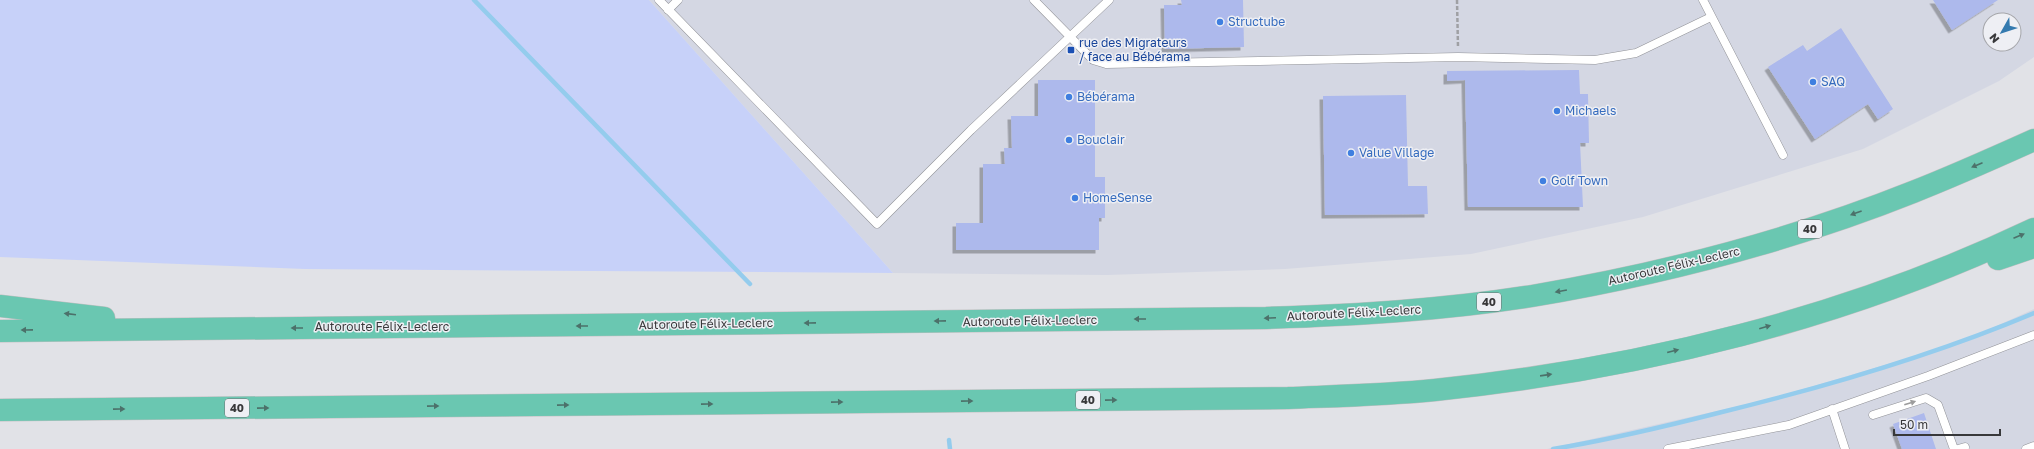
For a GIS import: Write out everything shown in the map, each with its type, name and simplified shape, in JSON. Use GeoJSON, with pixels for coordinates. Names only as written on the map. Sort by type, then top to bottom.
{"type":"FeatureCollection","features":[{"type":"Feature","properties":{"kind":"highway"},"geometry":{"type":"LineString","coordinates":[[2013,150],[2034,136]]}},
{"type":"Feature","properties":{"kind":"highway","name":"Autoroute Félix-Leclerc"},"geometry":{"type":"LineString","coordinates":[[0,331],[1266,318],[1379,313],[1460,306],[1531,296],[1599,284],[1743,250],[1883,203],[2034,140]]}},
{"type":"Feature","properties":{"kind":"highway","name":"40"},"geometry":{"type":"LineString","coordinates":[[0,410],[1231,399],[1359,395],[1470,386],[1610,364],[1727,338],[1839,305],[1954,264],[2034,229]]}},
{"type":"Feature","properties":{"kind":"highway"},"geometry":{"type":"LineString","coordinates":[[1839,305],[1962,270],[2034,247]]}},
{"type":"Feature","properties":{"kind":"highway"},"geometry":{"type":"LineString","coordinates":[[0,306],[192,329]]}},
{"type":"Feature","properties":{"kind":"highway"},"geometry":{"type":"LineString","coordinates":[[0,421],[80,410]]}},
{"type":"Feature","properties":{"kind":"lane"},"geometry":{"type":"LineString","coordinates":[[659,0],[877,224],[963,138],[1109,0]]}},
{"type":"Feature","properties":{"kind":"lane"},"geometry":{"type":"LineString","coordinates":[[668,10],[678,0]]}},
{"type":"Feature","properties":{"kind":"lane"},"geometry":{"type":"LineString","coordinates":[[1034,0],[1093,60],[1106,64],[1458,57],[1595,60],[1636,53],[1711,17]]}},
{"type":"Feature","properties":{"kind":"lane"},"geometry":{"type":"LineString","coordinates":[[1703,0],[1783,155]]}},
{"type":"Feature","properties":{"kind":"lane"},"geometry":{"type":"LineString","coordinates":[[1668,449],[1789,425],[1928,376],[2034,335]]}},
{"type":"Feature","properties":{"kind":"lane"},"geometry":{"type":"LineString","coordinates":[[1873,415],[1926,398],[1938,405],[1954,449]]}},
{"type":"Feature","properties":{"kind":"lane"},"geometry":{"type":"LineString","coordinates":[[1832,409],[1845,449]]}},
{"type":"Feature","properties":{"kind":"lane"},"geometry":{"type":"LineString","coordinates":[[2026,449],[2034,446]]}},
{"type":"Feature","properties":{"kind":"path"},"geometry":{"type":"LineString","coordinates":[[1457,0],[1458,48]]}},
{"type":"Feature","properties":{"kind":"shaded area"},"geometry":{"type":"Polygon","coordinates":[[[0,0],[649,0],[893,273],[305,269],[0,257],[0,0]]]}},
{"type":"Feature","properties":{"kind":"shaded area"},"geometry":{"type":"Polygon","coordinates":[[[649,0],[2034,0],[2034,57],[1999,81],[1863,149],[1643,217],[1471,254],[1285,269],[1107,275],[893,273],[649,0]]]}},
{"type":"Feature","properties":{"kind":"shaded area"},"geometry":{"type":"Polygon","coordinates":[[[2034,309],[2034,449],[1547,449],[1766,400],[1959,343],[2034,309]]]}},
{"type":"Feature","properties":{"kind":"building"},"geometry":{"type":"Polygon","coordinates":[[[1181,0],[1243,0],[1244,47],[1165,49],[1164,5],[1182,5],[1181,0]]]}},
{"type":"Feature","properties":{"kind":"building"},"geometry":{"type":"Polygon","coordinates":[[[1933,0],[1998,0],[1952,30],[1933,0]]]}},
{"type":"Feature","properties":{"kind":"building"},"geometry":{"type":"Polygon","coordinates":[[[1841,28],[1893,109],[1878,119],[1868,104],[1815,139],[1768,67],[1803,45],[1807,51],[1841,28]]]}},
{"type":"Feature","properties":{"kind":"building"},"geometry":{"type":"Polygon","coordinates":[[[1579,70],[1580,94],[1588,94],[1589,143],[1580,143],[1583,207],[1468,207],[1465,80],[1447,81],[1447,71],[1579,70]]]}},
{"type":"Feature","properties":{"kind":"building"},"geometry":{"type":"Polygon","coordinates":[[[1038,80],[1095,80],[1095,177],[1105,177],[1105,218],[1099,218],[1099,250],[956,250],[956,223],[983,223],[983,164],[1005,164],[1004,148],[1012,148],[1011,116],[1038,116],[1038,80]]]}},
{"type":"Feature","properties":{"kind":"building"},"geometry":{"type":"Polygon","coordinates":[[[1406,95],[1408,186],[1427,186],[1428,214],[1325,215],[1323,96],[1406,95]]]}},
{"type":"Feature","properties":{"kind":"building"},"geometry":{"type":"Polygon","coordinates":[[[1924,413],[1936,449],[1902,449],[1893,424],[1924,413]]]}},
{"type":"Feature","properties":{"kind":"waterway"},"geometry":{"type":"LineString","coordinates":[[474,0],[750,284]]}},
{"type":"Feature","properties":{"kind":"waterway"},"geometry":{"type":"LineString","coordinates":[[1553,449],[1594,442],[1656,428],[1758,403],[1838,381],[1917,357],[1996,329],[2034,313]]}},
{"type":"Feature","properties":{"kind":"waterway"},"geometry":{"type":"LineString","coordinates":[[949,440],[950,449]]}},
{"type":"Feature","properties":{"kind":"place","name":"Structube"},"geometry":{"type":"Point","coordinates":[1220,22]}},
{"type":"Feature","properties":{"kind":"place","name":"rue des Migrateurs / face au Bébérama"},"geometry":{"type":"Point","coordinates":[1071,50]}},
{"type":"Feature","properties":{"kind":"place","name":"SAQ"},"geometry":{"type":"Point","coordinates":[1813,82]}},
{"type":"Feature","properties":{"kind":"place","name":"Bébérama"},"geometry":{"type":"Point","coordinates":[1069,97]}},
{"type":"Feature","properties":{"kind":"place","name":"Michaels"},"geometry":{"type":"Point","coordinates":[1557,111]}},
{"type":"Feature","properties":{"kind":"place","name":"Bouclair"},"geometry":{"type":"Point","coordinates":[1069,140]}},
{"type":"Feature","properties":{"kind":"place","name":"Value Village"},"geometry":{"type":"Point","coordinates":[1351,153]}},
{"type":"Feature","properties":{"kind":"place","name":"Golf Town"},"geometry":{"type":"Point","coordinates":[1543,181]}},
{"type":"Feature","properties":{"kind":"place","name":"HomeSense"},"geometry":{"type":"Point","coordinates":[1075,198]}}]}
